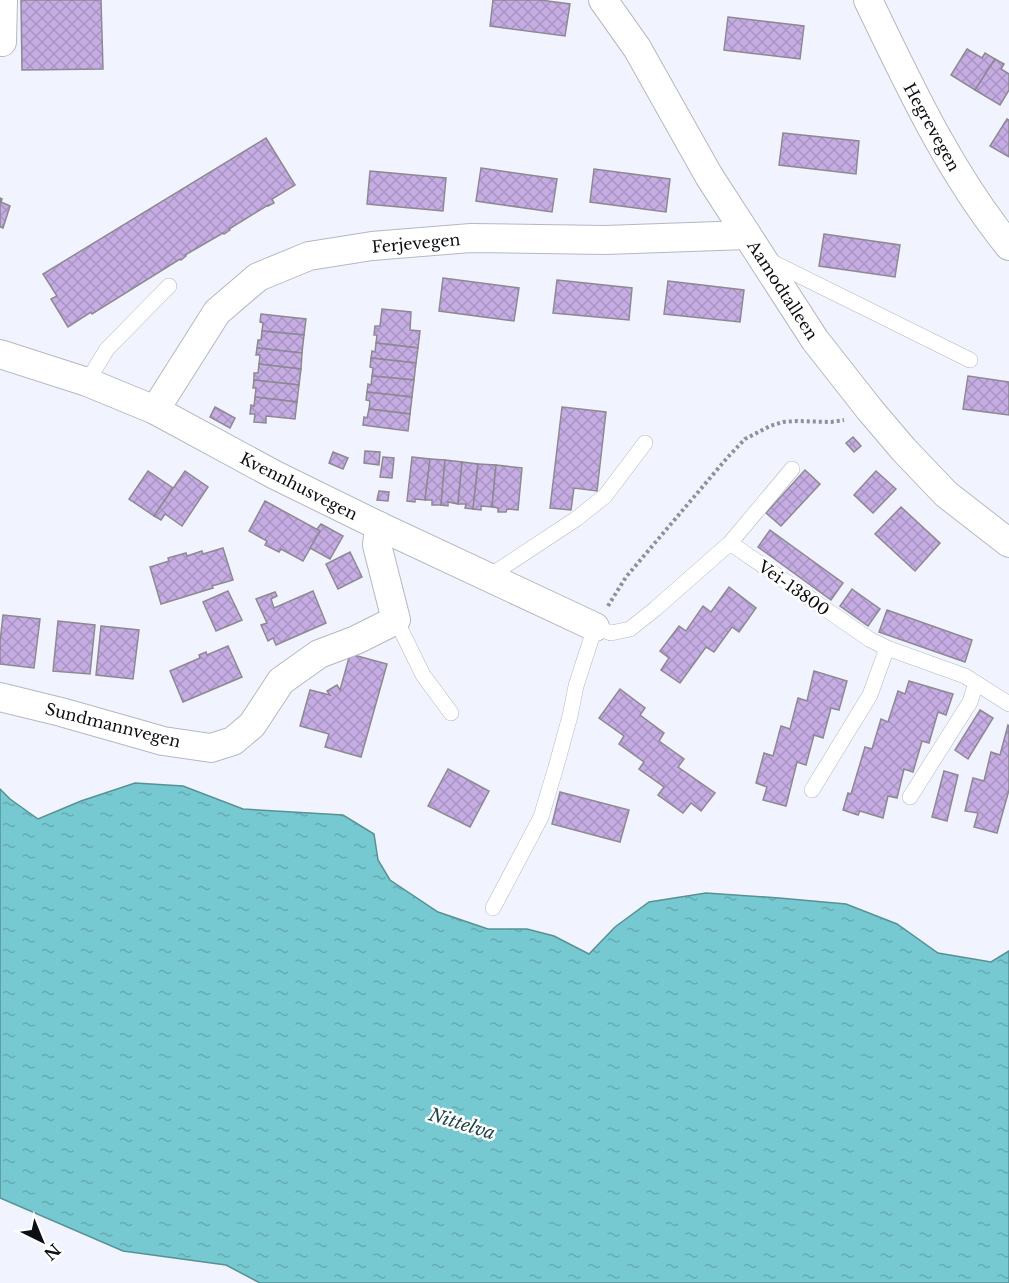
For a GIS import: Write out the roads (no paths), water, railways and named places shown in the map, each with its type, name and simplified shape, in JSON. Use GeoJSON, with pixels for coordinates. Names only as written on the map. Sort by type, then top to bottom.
{"type":"FeatureCollection","features":[{"type":"Feature","properties":{"kind":"street"},"geometry":{"type":"LineString","coordinates":[[2,42],[3,0]]}},
{"type":"Feature","properties":{"kind":"street","name":"Aamodtalleen"},"geometry":{"type":"LineString","coordinates":[[603,0],[637,48],[709,176],[815,340],[904,450],[946,494],[1009,543]]}},
{"type":"Feature","properties":{"kind":"street","name":"Hegrevegen"},"geometry":{"type":"LineString","coordinates":[[868,0],[906,80],[957,173],[1009,246]]}},
{"type":"Feature","properties":{"kind":"street","name":"Ferjevegen"},"geometry":{"type":"LineString","coordinates":[[155,410],[217,312],[258,277],[309,256],[372,246],[471,238],[754,246]]}},
{"type":"Feature","properties":{"kind":"street","name":"Kvennhusvegen"},"geometry":{"type":"LineString","coordinates":[[0,354],[87,382],[155,410],[275,475],[596,627]]}},
{"type":"Feature","properties":{"kind":"street"},"geometry":{"type":"LineString","coordinates":[[379,526],[377,545],[396,620]]}},
{"type":"Feature","properties":{"kind":"street","name":"Sundmannvegen"},"geometry":{"type":"LineString","coordinates":[[0,697],[163,741],[212,748],[233,741],[252,725],[281,681],[319,654],[356,640],[396,620]]}},
{"type":"Feature","properties":{"kind":"lane"},"geometry":{"type":"LineString","coordinates":[[754,246],[970,360]]}},
{"type":"Feature","properties":{"kind":"lane"},"geometry":{"type":"LineString","coordinates":[[87,382],[106,349],[169,286]]}},
{"type":"Feature","properties":{"kind":"lane"},"geometry":{"type":"LineString","coordinates":[[488,577],[576,519],[605,496],[645,443]]}},
{"type":"Feature","properties":{"kind":"lane"},"geometry":{"type":"LineString","coordinates":[[493,908],[524,852],[543,810],[570,716],[576,686],[596,627],[611,633],[630,629],[655,609],[730,543],[792,469]]}},
{"type":"Feature","properties":{"kind":"lane","name":"Vei-13800"},"geometry":{"type":"LineString","coordinates":[[730,543],[869,639],[887,648],[965,676],[1009,704]]}},
{"type":"Feature","properties":{"kind":"lane"},"geometry":{"type":"LineString","coordinates":[[396,620],[423,675],[451,713]]}},
{"type":"Feature","properties":{"kind":"lane"},"geometry":{"type":"LineString","coordinates":[[812,790],[870,695],[887,648]]}},
{"type":"Feature","properties":{"kind":"lane"},"geometry":{"type":"LineString","coordinates":[[910,796],[970,702],[976,683]]}},
{"type":"Feature","properties":{"kind":"water","name":"Nittelva"},"geometry":{"type":"Polygon","coordinates":[[[135,783],[183,786],[243,809],[343,815],[374,834],[378,860],[390,880],[438,912],[488,929],[527,929],[554,936],[589,954],[615,927],[649,902],[706,893],[846,904],[897,924],[938,953],[991,962],[1009,951],[1009,1283],[260,1283],[226,1265],[123,1251],[0,1198],[0,789],[38,819],[81,801],[135,783]]]}}]}
